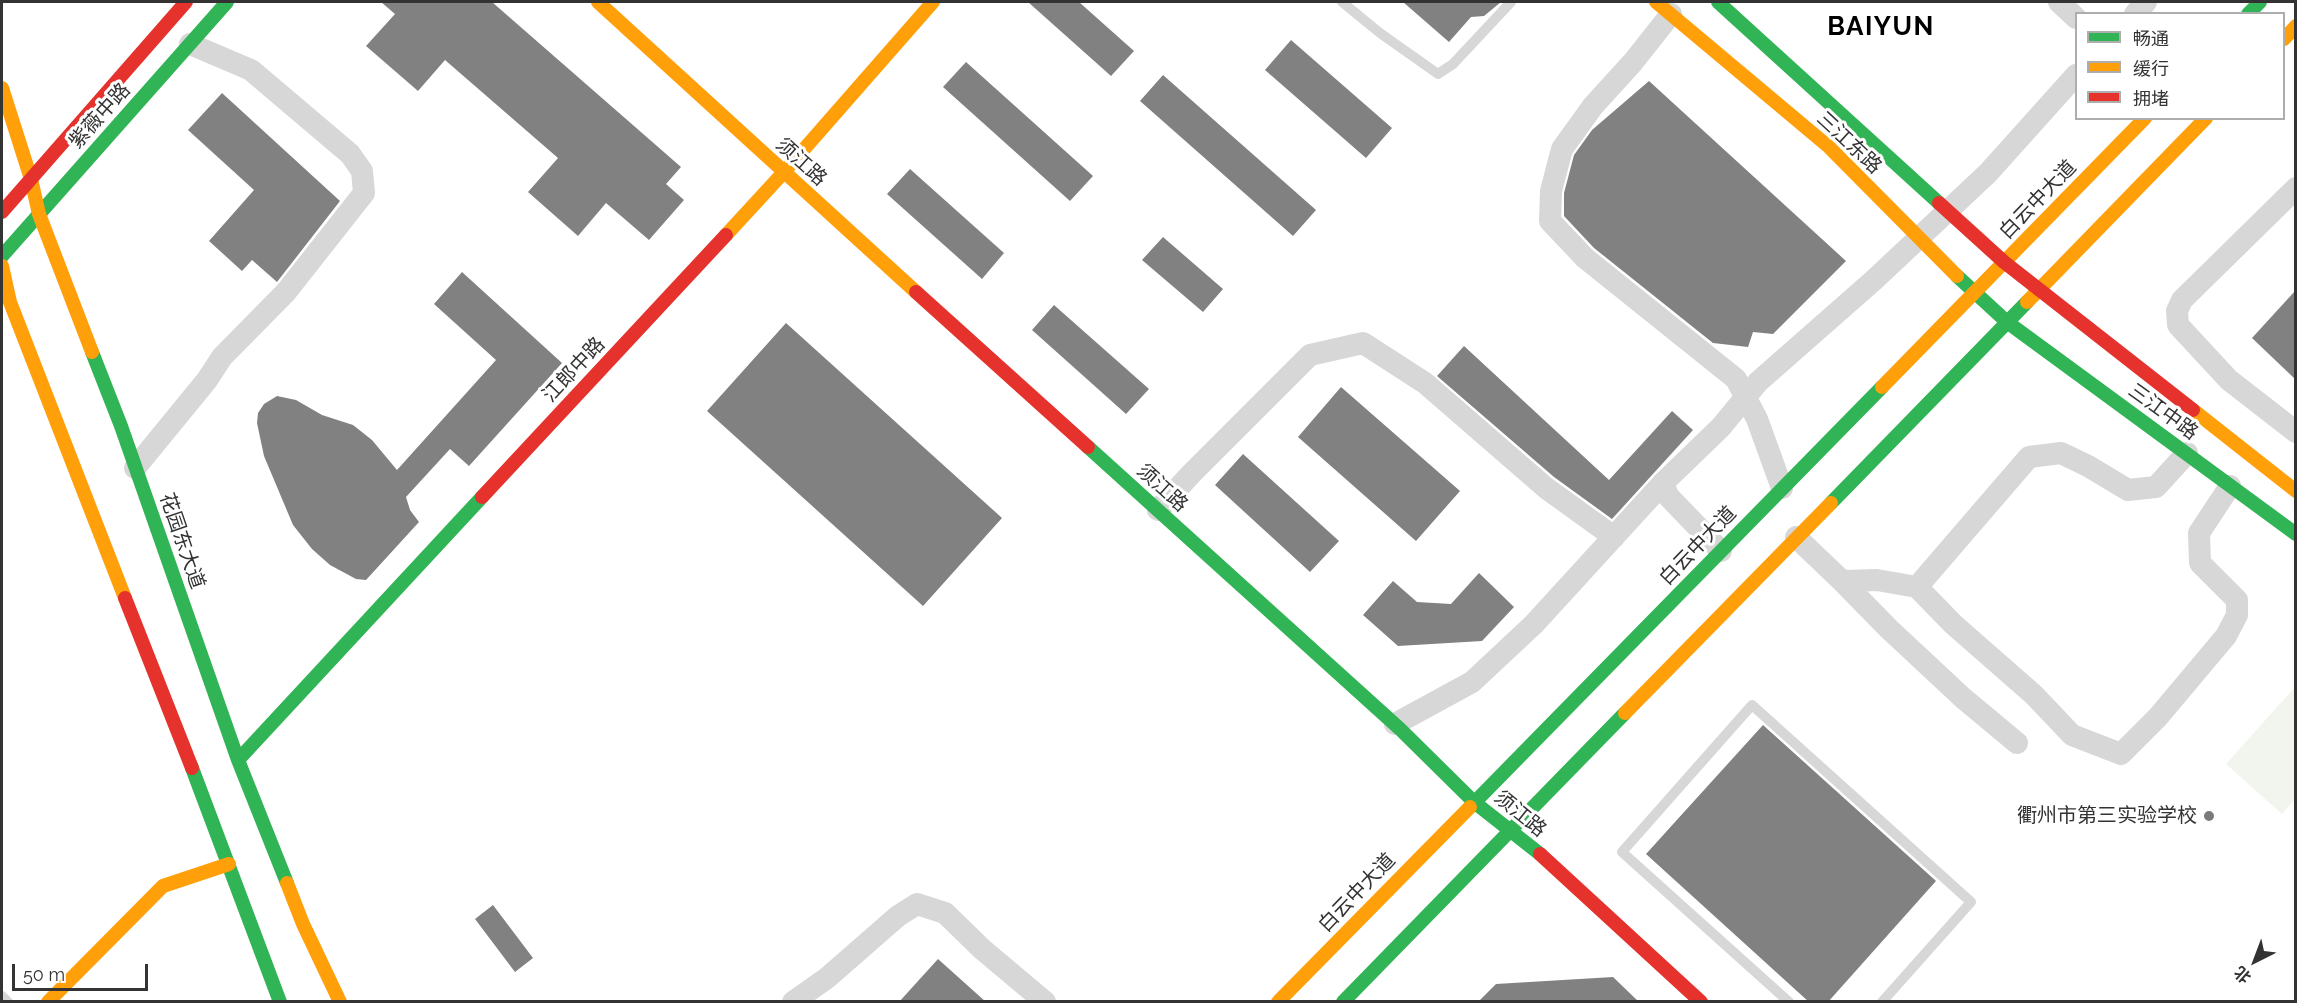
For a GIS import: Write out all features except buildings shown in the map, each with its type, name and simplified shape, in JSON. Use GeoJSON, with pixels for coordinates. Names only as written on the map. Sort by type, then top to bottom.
{"type":"FeatureCollection","features":[{"type":"Feature","properties":{"kind":"main road","name":"紫薇中路"},"geometry":{"type":"LineString","coordinates":[[2,212],[186,2]]}},
{"type":"Feature","properties":{"kind":"main road","name":"紫薇中路"},"geometry":{"type":"LineString","coordinates":[[2,256],[227,2]]}},
{"type":"Feature","properties":{"kind":"main road","name":"须江路"},"geometry":{"type":"LineString","coordinates":[[598,2],[1395,724],[1474,802],[1509,832],[1554,865],[1701,1002]]}},
{"type":"Feature","properties":{"kind":"main road","name":"江郎中路"},"geometry":{"type":"LineString","coordinates":[[238,760],[784,172],[933,2]]}},
{"type":"Feature","properties":{"kind":"main road","name":"三江东路"},"geometry":{"type":"LineString","coordinates":[[1718,2],[2004,262],[2039,289]]}},
{"type":"Feature","properties":{"kind":"main road","name":"三江东路"},"geometry":{"type":"LineString","coordinates":[[1664,8],[1829,147],[1974,293],[2007,322]]}},
{"type":"Feature","properties":{"kind":"main road","name":"花园东大道"},"geometry":{"type":"LineString","coordinates":[[2,88],[31,179],[39,214],[135,468],[238,760],[303,924],[340,1002]]}},
{"type":"Feature","properties":{"kind":"main road","name":"白云中大道"},"geometry":{"type":"LineString","coordinates":[[1278,1002],[2143,120]]}},
{"type":"Feature","properties":{"kind":"main road"},"geometry":{"type":"LineString","coordinates":[[1343,1002],[2204,120]]}},
{"type":"Feature","properties":{"kind":"main road"},"geometry":{"type":"LineString","coordinates":[[2,266],[6,307],[229,864],[280,1002]]}},
{"type":"Feature","properties":{"kind":"main road","name":"三江中路"},"geometry":{"type":"LineString","coordinates":[[2039,289],[2295,491]]}},
{"type":"Feature","properties":{"kind":"main road","name":"三江中路"},"geometry":{"type":"LineString","coordinates":[[2007,322],[2295,534]]}},
{"type":"Feature","properties":{"kind":"main road"},"geometry":{"type":"LineString","coordinates":[[48,1002],[163,886],[229,864]]}},
{"type":"Feature","properties":{"kind":"street"},"geometry":{"type":"LineString","coordinates":[[2059,2],[2075,17]]}},
{"type":"Feature","properties":{"kind":"street"},"geometry":{"type":"LineString","coordinates":[[1664,8],[1633,62],[1593,106],[1562,149],[1551,191],[1550,221],[1585,258],[1736,379],[1757,419],[1782,488]]}},
{"type":"Feature","properties":{"kind":"street"},"geometry":{"type":"LineString","coordinates":[[135,468],[207,380],[222,357],[286,292],[364,193],[362,171],[350,154],[251,70],[190,44]]}},
{"type":"Feature","properties":{"kind":"street"},"geometry":{"type":"LineString","coordinates":[[1395,724],[1472,682],[1534,624],[1663,483],[1721,427],[1758,382],[1874,280],[1988,173],[2075,76]]}},
{"type":"Feature","properties":{"kind":"street"},"geometry":{"type":"LineString","coordinates":[[2295,189],[2182,300],[2177,311],[2178,325],[2229,380],[2295,432]]}},
{"type":"Feature","properties":{"kind":"street"},"geometry":{"type":"LineString","coordinates":[[1158,510],[1310,355],[1363,343],[1425,382],[1546,488],[1614,537]]}},
{"type":"Feature","properties":{"kind":"street"},"geometry":{"type":"LineString","coordinates":[[1917,587],[2029,457],[2061,453],[2128,490],[2156,487],[2187,453]]}},
{"type":"Feature","properties":{"kind":"street"},"geometry":{"type":"LineString","coordinates":[[1663,483],[1668,496],[1721,551]]}},
{"type":"Feature","properties":{"kind":"street"},"geometry":{"type":"LineString","coordinates":[[1842,581],[1877,580],[1917,587],[1953,624],[2034,695],[2072,735],[2121,754],[2158,717],[2226,636],[2236,615],[2237,600],[2200,563],[2199,533],[2230,486]]}},
{"type":"Feature","properties":{"kind":"street"},"geometry":{"type":"LineString","coordinates":[[1796,537],[1947,683],[2018,743]]}},
{"type":"Feature","properties":{"kind":"street"},"geometry":{"type":"LineString","coordinates":[[794,1002],[827,978],[898,916],[917,903],[945,913],[982,949],[1045,1002]]}},
{"type":"Feature","properties":{"kind":"lane"},"geometry":{"type":"LineString","coordinates":[[1342,2],[1380,33],[1438,74],[1453,63],[1511,2]]}},
{"type":"Feature","properties":{"kind":"lane"},"geometry":{"type":"LineString","coordinates":[[1789,1002],[1622,852],[1752,705],[1971,903],[1882,1002]]}},
{"type":"Feature","properties":{"kind":"lane"},"geometry":{"type":"LineString","coordinates":[[2,996],[8,1002]]}},
{"type":"Feature","properties":{"kind":"shaded area"},"geometry":{"type":"Polygon","coordinates":[[[2295,687],[2295,799],[2282,814],[2226,764],[2295,687]]]}},
{"type":"Feature","properties":{"kind":"traffic: fast"},"geometry":{"type":"LineString","coordinates":[[2,256],[227,2]]}},
{"type":"Feature","properties":{"kind":"traffic: fast"},"geometry":{"type":"LineString","coordinates":[[1718,2],[1939,203]]}},
{"type":"Feature","properties":{"kind":"traffic: fast"},"geometry":{"type":"LineString","coordinates":[[2250,12],[2260,2]]}},
{"type":"Feature","properties":{"kind":"traffic: fast"},"geometry":{"type":"LineString","coordinates":[[1957,276],[2007,322],[2296,534]]}},
{"type":"Feature","properties":{"kind":"traffic: fast"},"geometry":{"type":"LineString","coordinates":[[1831,503],[2027,302]]}},
{"type":"Feature","properties":{"kind":"traffic: fast"},"geometry":{"type":"LineString","coordinates":[[92,352],[121,426],[238,760],[287,883]]}},
{"type":"Feature","properties":{"kind":"traffic: fast"},"geometry":{"type":"LineString","coordinates":[[1470,807],[1882,387]]}},
{"type":"Feature","properties":{"kind":"traffic: fast"},"geometry":{"type":"LineString","coordinates":[[1088,447],[1400,729],[1474,802],[1540,854]]}},
{"type":"Feature","properties":{"kind":"traffic: fast"},"geometry":{"type":"LineString","coordinates":[[238,760],[482,497]]}},
{"type":"Feature","properties":{"kind":"traffic: fast"},"geometry":{"type":"LineString","coordinates":[[1343,1002],[1625,713]]}},
{"type":"Feature","properties":{"kind":"traffic: fast"},"geometry":{"type":"LineString","coordinates":[[192,768],[280,1002]]}},
{"type":"Feature","properties":{"kind":"traffic: slow"},"geometry":{"type":"LineString","coordinates":[[598,2],[916,292]]}},
{"type":"Feature","properties":{"kind":"traffic: slow"},"geometry":{"type":"LineString","coordinates":[[726,235],[933,2]]}},
{"type":"Feature","properties":{"kind":"traffic: slow"},"geometry":{"type":"LineString","coordinates":[[1656,2],[1829,147],[1957,276]]}},
{"type":"Feature","properties":{"kind":"traffic: slow"},"geometry":{"type":"LineString","coordinates":[[2285,38],[2296,26]]}},
{"type":"Feature","properties":{"kind":"traffic: slow"},"geometry":{"type":"LineString","coordinates":[[2,88],[31,179],[39,214],[92,352]]}},
{"type":"Feature","properties":{"kind":"traffic: slow"},"geometry":{"type":"LineString","coordinates":[[1882,387],[2143,120]]}},
{"type":"Feature","properties":{"kind":"traffic: slow"},"geometry":{"type":"LineString","coordinates":[[2027,302],[2204,120]]}},
{"type":"Feature","properties":{"kind":"traffic: slow"},"geometry":{"type":"LineString","coordinates":[[2,266],[10,302],[125,598]]}},
{"type":"Feature","properties":{"kind":"traffic: slow"},"geometry":{"type":"LineString","coordinates":[[2193,410],[2296,491]]}},
{"type":"Feature","properties":{"kind":"traffic: slow"},"geometry":{"type":"LineString","coordinates":[[1625,713],[1831,503]]}},
{"type":"Feature","properties":{"kind":"traffic: slow"},"geometry":{"type":"LineString","coordinates":[[1278,1002],[1470,807]]}},
{"type":"Feature","properties":{"kind":"traffic: slow"},"geometry":{"type":"LineString","coordinates":[[48,1002],[163,886],[229,864]]}},
{"type":"Feature","properties":{"kind":"traffic: slow"},"geometry":{"type":"LineString","coordinates":[[287,883],[303,924],[340,1002]]}},
{"type":"Feature","properties":{"kind":"traffic: jam"},"geometry":{"type":"LineString","coordinates":[[2,212],[186,2]]}},
{"type":"Feature","properties":{"kind":"traffic: jam"},"geometry":{"type":"LineString","coordinates":[[1939,203],[2004,262],[2193,410]]}},
{"type":"Feature","properties":{"kind":"traffic: jam"},"geometry":{"type":"LineString","coordinates":[[482,497],[726,235]]}},
{"type":"Feature","properties":{"kind":"traffic: jam"},"geometry":{"type":"LineString","coordinates":[[916,292],[1088,447]]}},
{"type":"Feature","properties":{"kind":"traffic: jam"},"geometry":{"type":"LineString","coordinates":[[125,598],[192,768]]}},
{"type":"Feature","properties":{"kind":"traffic: jam"},"geometry":{"type":"LineString","coordinates":[[1540,854],[1701,1002]]}},
{"type":"Feature","properties":{"kind":"place","name":"衢州市第三实验学校"},"geometry":{"type":"Point","coordinates":[2209,816]}},
{"type":"Feature","properties":{"kind":"district","name":"BAIYUN"},"geometry":{"type":"Point","coordinates":[1881,27]}}]}
